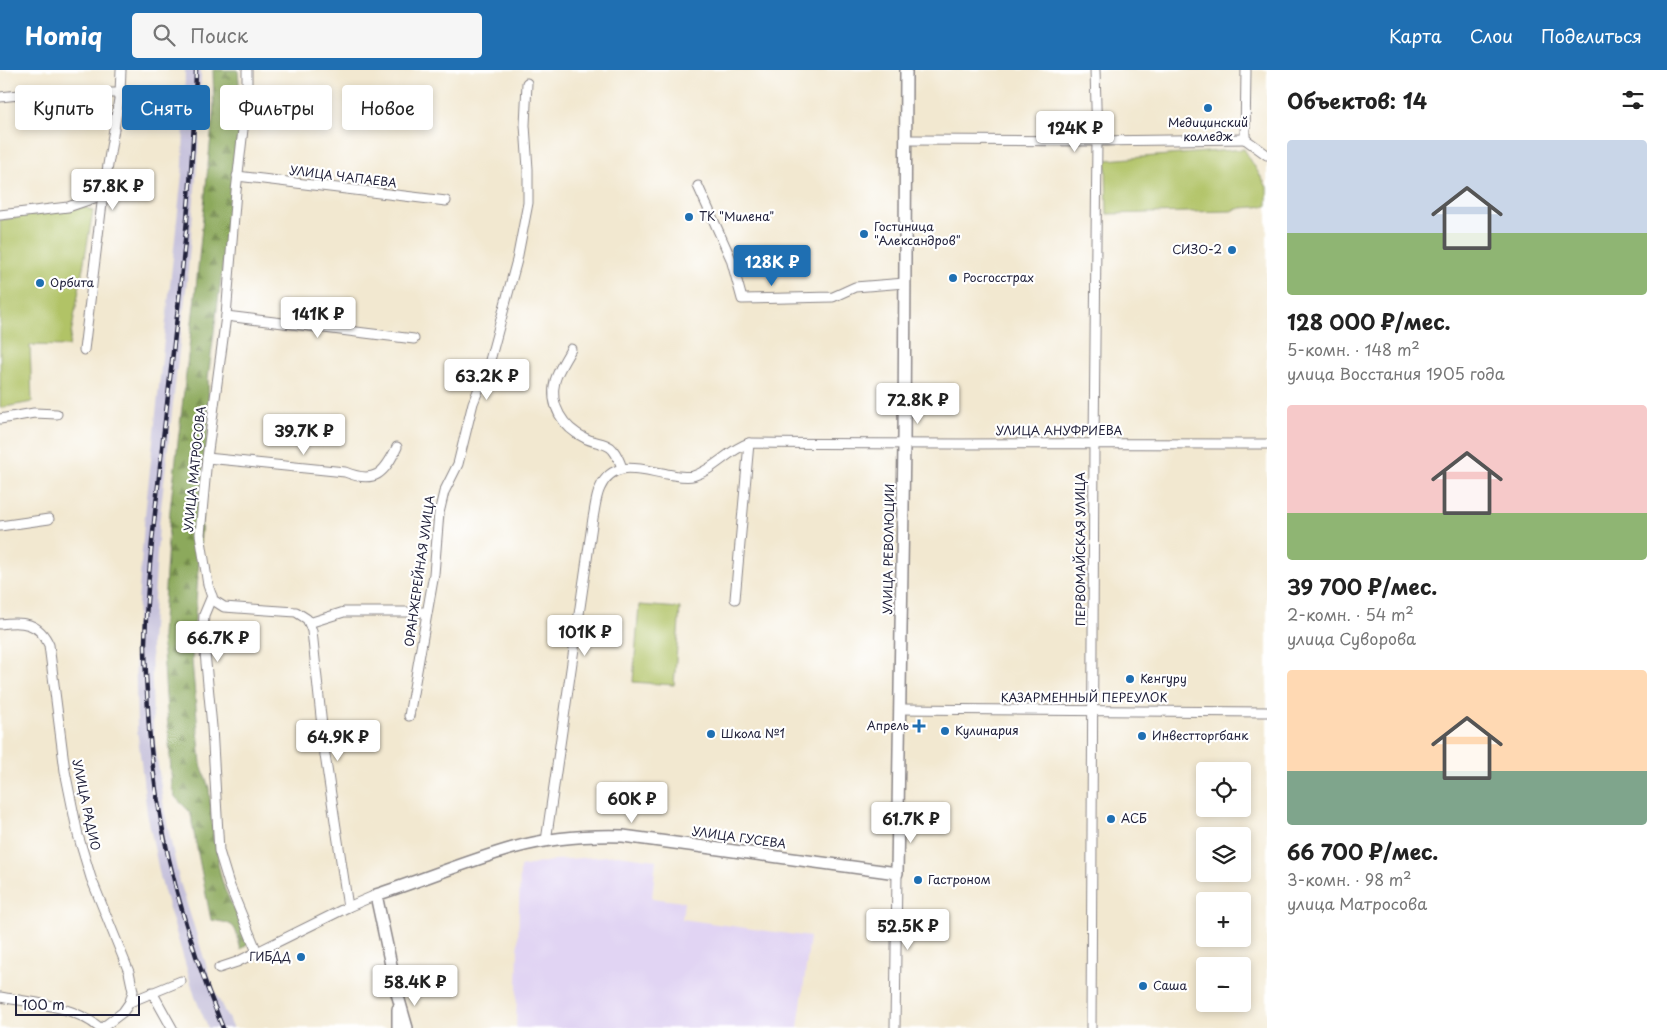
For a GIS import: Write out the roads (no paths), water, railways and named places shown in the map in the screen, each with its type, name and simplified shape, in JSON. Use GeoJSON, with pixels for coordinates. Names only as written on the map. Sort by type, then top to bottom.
{"type":"FeatureCollection","features":[{"type":"Feature","properties":{"kind":"main road","name":"УЛИЦА РЕВОЛЮЦИИ"},"geometry":{"type":"LineString","coordinates":[[897,873],[904,445],[906,70]]}},
{"type":"Feature","properties":{"kind":"main road","name":"УЛИЦА ГУСЕВА"},"geometry":{"type":"LineString","coordinates":[[376,895],[514,848],[546,841],[596,836],[623,836],[897,873]]}},
{"type":"Feature","properties":{"kind":"main road"},"geometry":{"type":"LineString","coordinates":[[376,895],[397,993],[407,1028]]}},
{"type":"Feature","properties":{"kind":"main road"},"geometry":{"type":"LineString","coordinates":[[397,993],[398,1028]]}},
{"type":"Feature","properties":{"kind":"street"},"geometry":{"type":"LineString","coordinates":[[84,350],[103,195],[120,93],[121,70]]}},
{"type":"Feature","properties":{"kind":"street","name":"УЛИЦА МАТРОСОВА"},"geometry":{"type":"LineString","coordinates":[[212,596],[208,586],[200,534],[207,458],[226,316],[237,176],[247,94],[247,70]]}},
{"type":"Feature","properties":{"kind":"street","name":"ПЕРВОМАЙСКАЯ УЛИЦА"},"geometry":{"type":"LineString","coordinates":[[1092,1028],[1097,141],[1095,70]]}},
{"type":"Feature","properties":{"kind":"street"},"geometry":{"type":"LineString","coordinates":[[1244,139],[1246,70]]}},
{"type":"Feature","properties":{"kind":"street","name":"ОРАНЖЕРЕЙНАЯ УЛИЦА"},"geometry":{"type":"LineString","coordinates":[[409,716],[434,574],[439,512],[444,492],[458,464],[473,403],[488,364],[516,260],[528,203],[525,125],[528,83]]}},
{"type":"Feature","properties":{"kind":"street"},"geometry":{"type":"LineString","coordinates":[[0,97],[38,93],[120,93]]}},
{"type":"Feature","properties":{"kind":"street"},"geometry":{"type":"LineString","coordinates":[[906,140],[1097,141],[1244,139],[1267,155]]}},
{"type":"Feature","properties":{"kind":"street","name":"УЛИЦА ЧАПАЕВА"},"geometry":{"type":"LineString","coordinates":[[237,176],[446,201]]}},
{"type":"Feature","properties":{"kind":"street"},"geometry":{"type":"LineString","coordinates":[[698,186],[731,259],[742,299],[834,297],[855,287],[905,282]]}},
{"type":"Feature","properties":{"kind":"street"},"geometry":{"type":"LineString","coordinates":[[0,216],[68,207],[103,195]]}},
{"type":"Feature","properties":{"kind":"street"},"geometry":{"type":"LineString","coordinates":[[226,316],[414,339]]}},
{"type":"Feature","properties":{"kind":"street"},"geometry":{"type":"LineString","coordinates":[[546,841],[593,518],[600,488],[610,472],[622,468],[614,450],[608,446],[586,439],[570,430],[558,413],[554,394],[556,380],[571,349]]}},
{"type":"Feature","properties":{"kind":"street"},"geometry":{"type":"LineString","coordinates":[[0,419],[34,413],[57,414]]}},
{"type":"Feature","properties":{"kind":"street"},"geometry":{"type":"LineString","coordinates":[[735,599],[749,443]]}},
{"type":"Feature","properties":{"kind":"street","name":"УЛИЦА АНУФРИЕВА"},"geometry":{"type":"LineString","coordinates":[[622,468],[692,476],[703,472],[738,447],[749,443],[904,445],[1267,444]]}},
{"type":"Feature","properties":{"kind":"street"},"geometry":{"type":"LineString","coordinates":[[207,458],[344,472],[367,478],[379,474],[389,464],[397,447]]}},
{"type":"Feature","properties":{"kind":"street"},"geometry":{"type":"LineString","coordinates":[[0,526],[49,519]]}},
{"type":"Feature","properties":{"kind":"street"},"geometry":{"type":"LineString","coordinates":[[212,596],[213,600],[224,607],[296,612],[307,619],[312,631],[325,754],[348,907]]}},
{"type":"Feature","properties":{"kind":"street"},"geometry":{"type":"LineString","coordinates":[[212,596],[204,616],[203,631],[212,727],[220,850],[229,884],[257,952]]}},
{"type":"Feature","properties":{"kind":"street"},"geometry":{"type":"LineString","coordinates":[[309,624],[344,612],[427,612]]}},
{"type":"Feature","properties":{"kind":"street","name":"УЛИЦА РАДИО"},"geometry":{"type":"LineString","coordinates":[[0,624],[26,624],[36,628],[44,635],[49,645],[65,771],[78,835],[91,878],[129,972],[133,991],[130,1002]]}},
{"type":"Feature","properties":{"kind":"street","name":"КАЗАРМЕННЫЙ ПЕРЕУЛОК"},"geometry":{"type":"LineString","coordinates":[[900,709],[1267,712]]}},
{"type":"Feature","properties":{"kind":"street","name":"УЛИЦА РЕВОЛЮЦИИ"},"geometry":{"type":"LineString","coordinates":[[895,1028],[897,873]]}},
{"type":"Feature","properties":{"kind":"street"},"geometry":{"type":"LineString","coordinates":[[219,968],[237,962],[376,895]]}},
{"type":"Feature","properties":{"kind":"street"},"geometry":{"type":"LineString","coordinates":[[0,997],[70,1010],[89,1019],[101,1028],[123,1012],[130,1002],[181,981]]}},
{"type":"Feature","properties":{"kind":"street"},"geometry":{"type":"LineString","coordinates":[[152,992],[172,1028]]}},
{"type":"Feature","properties":{"kind":"railway"},"geometry":{"type":"LineString","coordinates":[[196,70],[188,209],[152,541],[145,655],[154,779],[161,821],[180,905],[207,987],[223,1028]]}},
{"type":"Feature","properties":{"kind":"place","name":"Медицинский колледж"},"geometry":{"type":"Point","coordinates":[1208,108]}},
{"type":"Feature","properties":{"kind":"place","name":"ТК \"Милена\""},"geometry":{"type":"Point","coordinates":[689,217]}},
{"type":"Feature","properties":{"kind":"place","name":"Гостиница \"Александров\""},"geometry":{"type":"Point","coordinates":[864,234]}},
{"type":"Feature","properties":{"kind":"place","name":"СИЗО-2"},"geometry":{"type":"Point","coordinates":[1232,250]}},
{"type":"Feature","properties":{"kind":"place","name":"Росгосстрах"},"geometry":{"type":"Point","coordinates":[953,278]}},
{"type":"Feature","properties":{"kind":"place","name":"Орбита"},"geometry":{"type":"Point","coordinates":[40,283]}},
{"type":"Feature","properties":{"kind":"place","name":"Кенгуру"},"geometry":{"type":"Point","coordinates":[1130,679]}},
{"type":"Feature","properties":{"kind":"place","name":"Апрель"},"geometry":{"type":"Point","coordinates":[919,726]}},
{"type":"Feature","properties":{"kind":"place","name":"Кулинария"},"geometry":{"type":"Point","coordinates":[945,731]}},
{"type":"Feature","properties":{"kind":"place","name":"Школа №1"},"geometry":{"type":"Point","coordinates":[711,734]}},
{"type":"Feature","properties":{"kind":"place","name":"Инвестторгбанк"},"geometry":{"type":"Point","coordinates":[1142,736]}},
{"type":"Feature","properties":{"kind":"place","name":"АСБ"},"geometry":{"type":"Point","coordinates":[1111,819]}},
{"type":"Feature","properties":{"kind":"place","name":"Гастроном"},"geometry":{"type":"Point","coordinates":[918,880]}},
{"type":"Feature","properties":{"kind":"place","name":"ГИБДД"},"geometry":{"type":"Point","coordinates":[301,957]}},
{"type":"Feature","properties":{"kind":"place","name":"Саша"},"geometry":{"type":"Point","coordinates":[1143,986]}}]}
